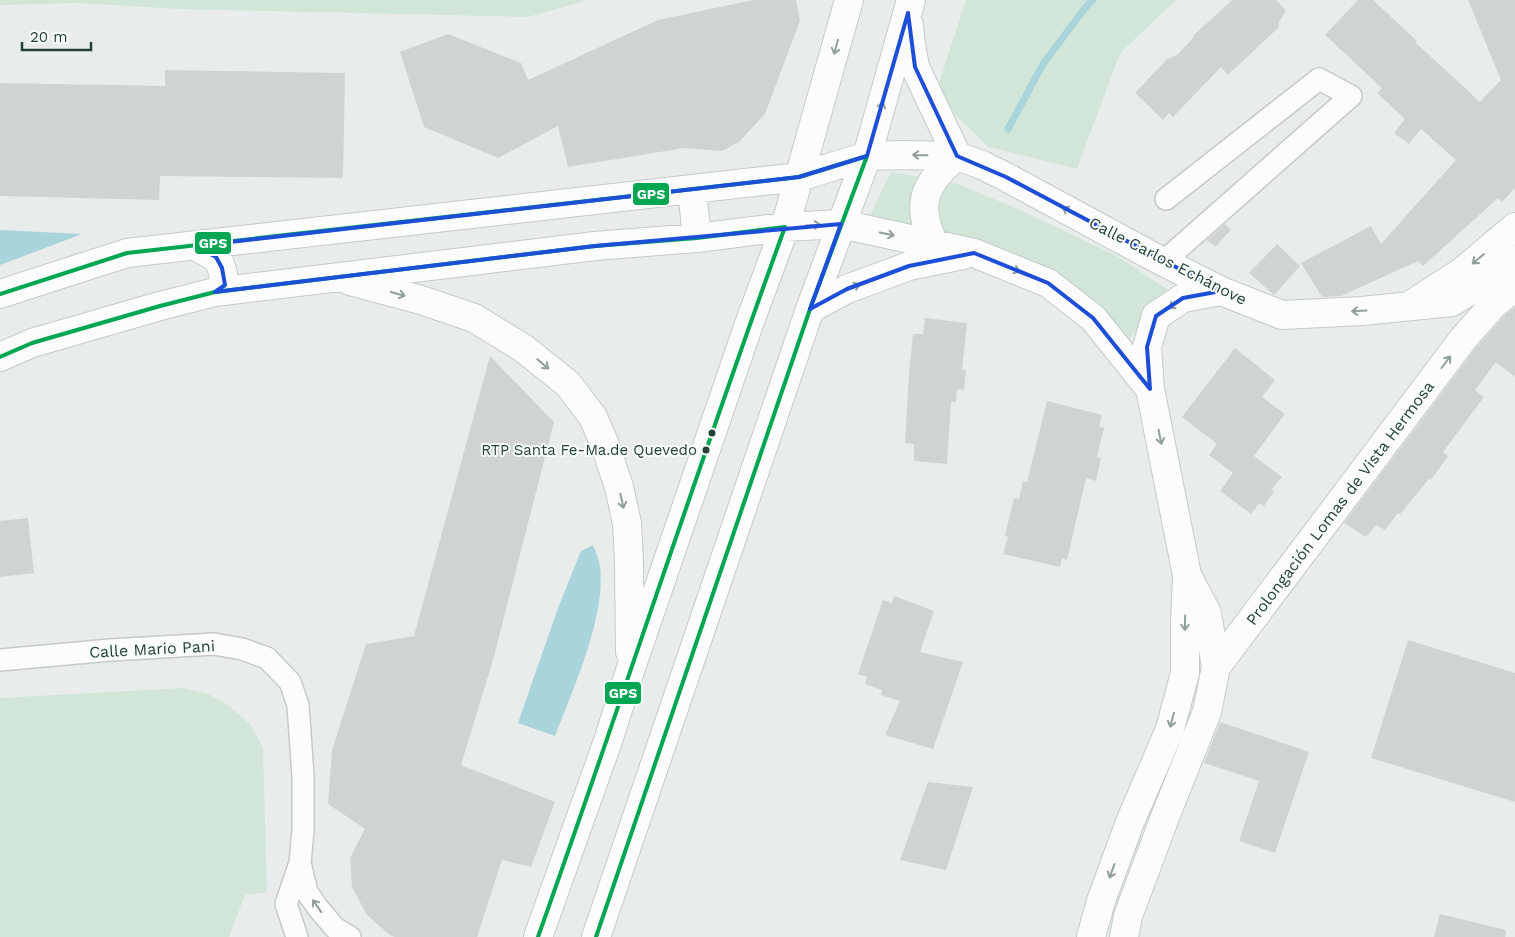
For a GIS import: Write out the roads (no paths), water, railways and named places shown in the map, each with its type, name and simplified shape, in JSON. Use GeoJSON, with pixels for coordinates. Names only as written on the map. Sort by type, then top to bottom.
{"type":"FeatureCollection","features":[{"type":"Feature","properties":{"kind":"street"},"geometry":{"type":"LineString","coordinates":[[538,937],[609,738],[630,671],[784,227],[849,0]]}},
{"type":"Feature","properties":{"kind":"street"},"geometry":{"type":"LineString","coordinates":[[596,937],[810,309],[867,156],[910,6]]}},
{"type":"Feature","properties":{"kind":"street"},"geometry":{"type":"LineString","coordinates":[[910,6],[911,45],[915,67],[957,156],[934,178],[925,193],[924,211],[926,228],[934,244]]}},
{"type":"Feature","properties":{"kind":"street"},"geometry":{"type":"LineString","coordinates":[[1164,262],[1352,96],[1319,78],[1166,199]]}},
{"type":"Feature","properties":{"kind":"street","name":"Calle Carlos Echánove"},"geometry":{"type":"LineString","coordinates":[[0,294],[127,253],[799,177],[867,156],[957,156],[982,165],[1164,262],[1221,290],[1282,315],[1407,307],[1463,271],[1515,227]]}},
{"type":"Feature","properties":{"kind":"street"},"geometry":{"type":"LineString","coordinates":[[692,189],[697,238]]}},
{"type":"Feature","properties":{"kind":"street","name":"Prolongación Lomas de Vista Hermosa"},"geometry":{"type":"LineString","coordinates":[[0,357],[41,340],[215,292],[596,246],[697,238],[784,227],[841,224],[974,253],[1048,283],[1093,318],[1150,389],[1187,575],[1207,613],[1216,667],[1207,712],[1161,826],[1128,916],[1124,937]]}},
{"type":"Feature","properties":{"kind":"street"},"geometry":{"type":"LineString","coordinates":[[194,246],[216,257],[222,268],[225,284],[215,292]]}},
{"type":"Feature","properties":{"kind":"street"},"geometry":{"type":"LineString","coordinates":[[810,309],[847,289],[909,266],[974,253]]}},
{"type":"Feature","properties":{"kind":"street"},"geometry":{"type":"LineString","coordinates":[[1407,307],[1452,302],[1500,272],[1515,260]]}},
{"type":"Feature","properties":{"kind":"street"},"geometry":{"type":"LineString","coordinates":[[334,277],[422,300],[474,318],[523,348],[568,384],[593,418],[609,456],[619,487],[627,523],[630,671]]}},
{"type":"Feature","properties":{"kind":"street","name":"Prolongación Lomas de Vista Hermosa"},"geometry":{"type":"LineString","coordinates":[[1216,667],[1463,339],[1494,304],[1515,287]]}},
{"type":"Feature","properties":{"kind":"street"},"geometry":{"type":"LineString","coordinates":[[1150,389],[1147,348],[1156,316],[1183,298],[1221,290]]}},
{"type":"Feature","properties":{"kind":"street"},"geometry":{"type":"LineString","coordinates":[[1091,937],[1101,901],[1130,822],[1170,729],[1180,692],[1185,673],[1184,623],[1187,575]]}},
{"type":"Feature","properties":{"kind":"street","name":"Calle Mario Pani"},"geometry":{"type":"LineString","coordinates":[[0,660],[110,650],[214,644],[242,649],[267,658],[290,682],[298,705],[303,776],[303,830],[300,863],[286,904],[297,937]]}},
{"type":"Feature","properties":{"kind":"street","name":"Calle Mario Pani"},"geometry":{"type":"LineString","coordinates":[[300,863],[307,892],[335,928],[350,937]]}},
{"type":"Feature","properties":{"kind":"water"},"geometry":{"type":"Polygon","coordinates":[[[0,230],[82,234],[0,265],[0,230]]]}},
{"type":"Feature","properties":{"kind":"water"},"geometry":{"type":"Polygon","coordinates":[[[593,545],[600,567],[601,587],[598,608],[579,675],[555,736],[518,723],[558,608],[581,551],[593,545]]]}},
{"type":"Feature","properties":{"kind":"waterway"},"geometry":{"type":"LineString","coordinates":[[1008,129],[1043,64],[1093,0]]}},
{"type":"Feature","properties":{"kind":"place","name":"RTP Santa Fe-Ma.de Quevedo"},"geometry":{"type":"Point","coordinates":[706,450]}}]}
